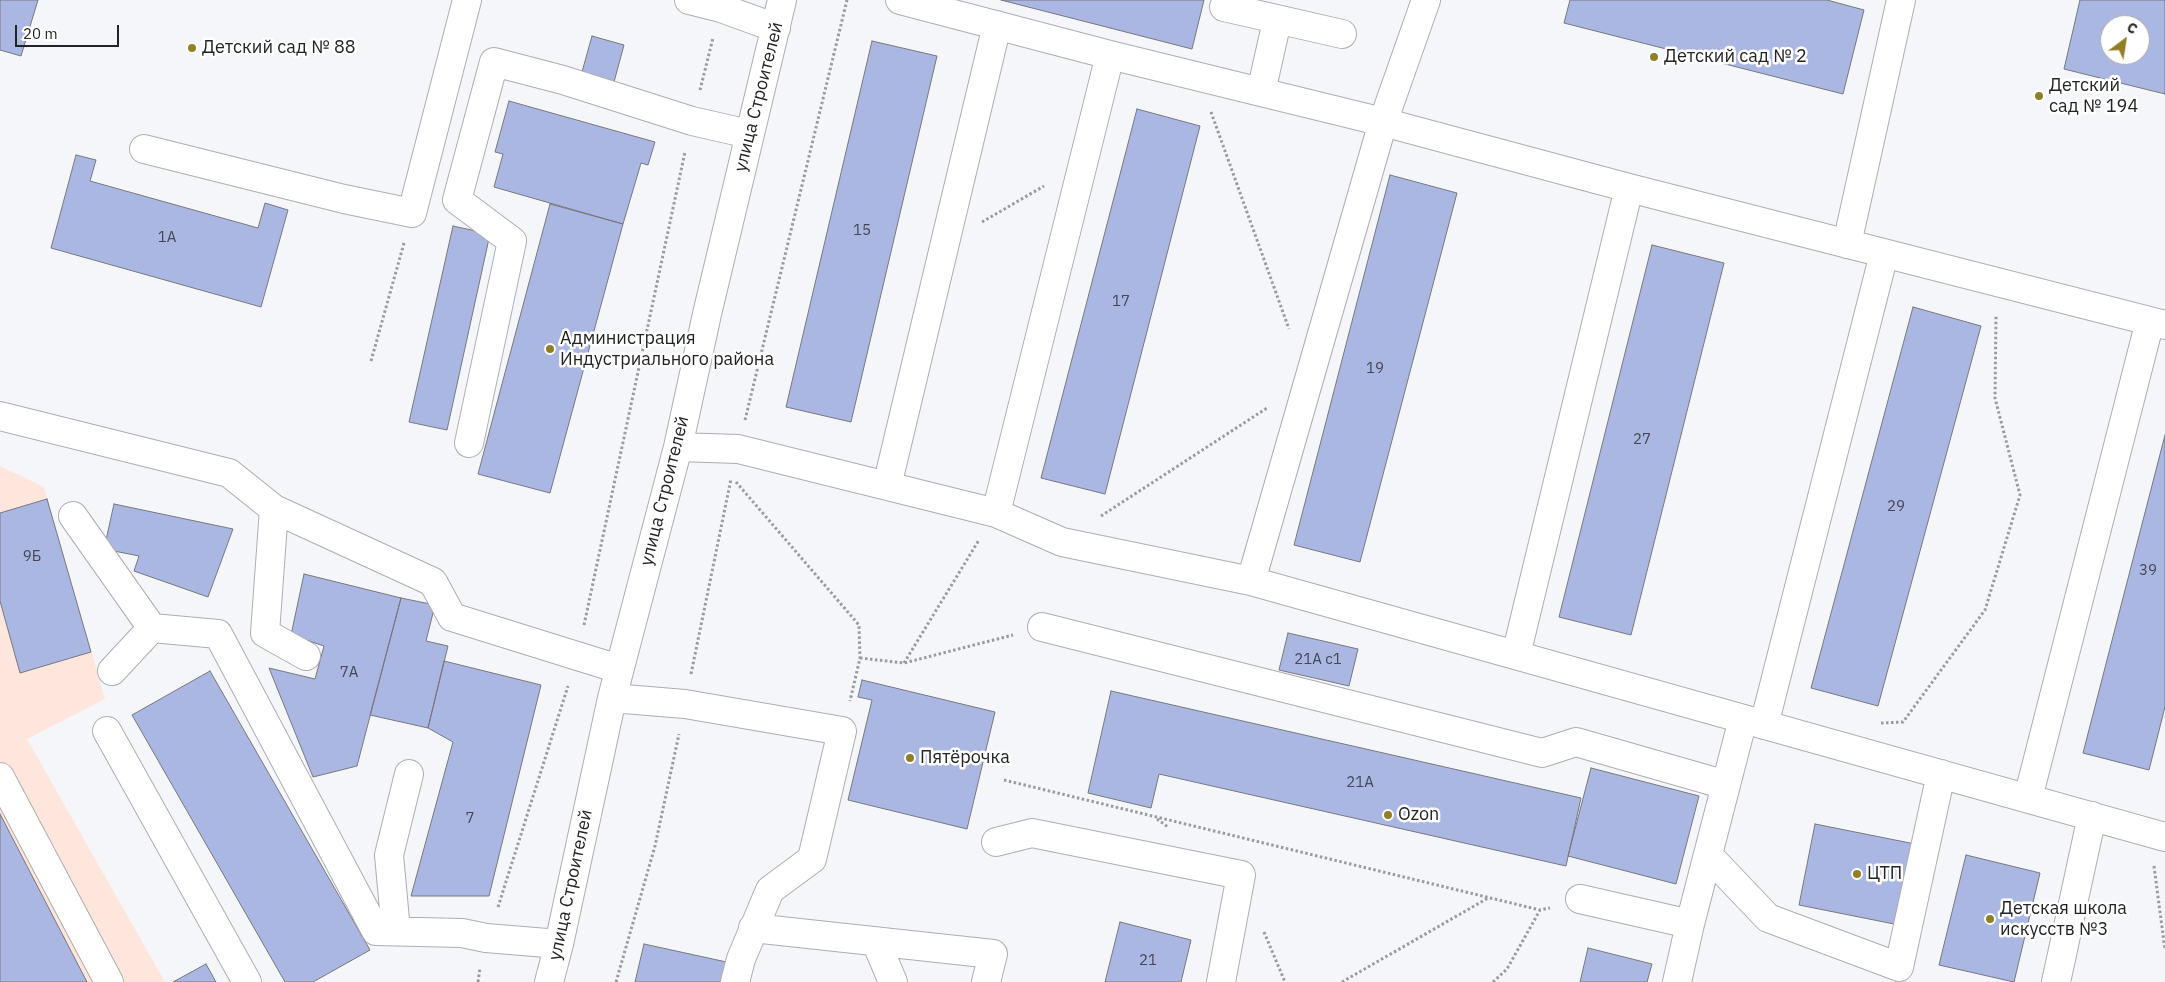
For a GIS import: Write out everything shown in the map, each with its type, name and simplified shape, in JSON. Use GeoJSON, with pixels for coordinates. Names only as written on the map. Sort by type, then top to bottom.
{"type":"FeatureCollection","features":[{"type":"Feature","properties":{"kind":"street"},"geometry":{"type":"LineString","coordinates":[[144,149],[344,199],[412,213],[467,0]]}},
{"type":"Feature","properties":{"kind":"street"},"geometry":{"type":"LineString","coordinates":[[689,0],[721,8],[776,28]]}},
{"type":"Feature","properties":{"kind":"street","name":"улица Строителей"},"geometry":{"type":"LineString","coordinates":[[549,982],[559,944],[612,698],[678,447],[706,314],[782,0]]}},
{"type":"Feature","properties":{"kind":"street"},"geometry":{"type":"LineString","coordinates":[[1251,581],[1383,122],[1426,0]]}},
{"type":"Feature","properties":{"kind":"street"},"geometry":{"type":"LineString","coordinates":[[1847,244],[1901,0]]}},
{"type":"Feature","properties":{"kind":"street"},"geometry":{"type":"LineString","coordinates":[[914,2],[1110,55],[1383,122],[1629,188],[2158,323],[2028,798]]}},
{"type":"Feature","properties":{"kind":"street"},"geometry":{"type":"LineString","coordinates":[[1224,7],[1277,21],[1342,34]]}},
{"type":"Feature","properties":{"kind":"street"},"geometry":{"type":"LineString","coordinates":[[1261,92],[1277,21]]}},
{"type":"Feature","properties":{"kind":"street"},"geometry":{"type":"LineString","coordinates":[[887,486],[997,25]]}},
{"type":"Feature","properties":{"kind":"street"},"geometry":{"type":"LineString","coordinates":[[996,513],[1110,55]]}},
{"type":"Feature","properties":{"kind":"street"},"geometry":{"type":"LineString","coordinates":[[470,443],[512,241],[457,200],[494,62],[563,80],[692,121],[749,134]]}},
{"type":"Feature","properties":{"kind":"street"},"geometry":{"type":"LineString","coordinates":[[1516,655],[1629,188]]}},
{"type":"Feature","properties":{"kind":"street"},"geometry":{"type":"LineString","coordinates":[[1677,982],[1726,785],[1754,722],[1884,254]]}},
{"type":"Feature","properties":{"kind":"street"},"geometry":{"type":"LineString","coordinates":[[0,416],[229,473],[274,509],[433,582],[452,617],[619,669]]}},
{"type":"Feature","properties":{"kind":"street"},"geometry":{"type":"LineString","coordinates":[[678,447],[738,449],[996,513],[1062,542],[1251,581],[2158,835]]}},
{"type":"Feature","properties":{"kind":"street"},"geometry":{"type":"LineString","coordinates":[[274,509],[265,633],[306,656]]}},
{"type":"Feature","properties":{"kind":"street"},"geometry":{"type":"LineString","coordinates":[[73,516],[152,628],[218,634],[376,931],[462,933],[486,938],[559,944]]}},
{"type":"Feature","properties":{"kind":"street"},"geometry":{"type":"LineString","coordinates":[[1042,627],[1542,753],[1576,742],[1726,785]]}},
{"type":"Feature","properties":{"kind":"street"},"geometry":{"type":"LineString","coordinates":[[112,671],[152,628]]}},
{"type":"Feature","properties":{"kind":"street"},"geometry":{"type":"LineString","coordinates":[[612,698],[685,704],[842,731],[812,859],[770,890],[740,960],[735,982]]}},
{"type":"Feature","properties":{"kind":"street"},"geometry":{"type":"LineString","coordinates":[[107,731],[247,982]]}},
{"type":"Feature","properties":{"kind":"street"},"geometry":{"type":"LineString","coordinates":[[396,931],[389,855],[409,774]]}},
{"type":"Feature","properties":{"kind":"street"},"geometry":{"type":"LineString","coordinates":[[1708,855],[1768,918],[1899,967],[1941,774]]}},
{"type":"Feature","properties":{"kind":"street"},"geometry":{"type":"LineString","coordinates":[[0,777],[109,982]]}},
{"type":"Feature","properties":{"kind":"street"},"geometry":{"type":"LineString","coordinates":[[2056,982],[2092,816]]}},
{"type":"Feature","properties":{"kind":"street"},"geometry":{"type":"LineString","coordinates":[[996,842],[1032,833],[1240,874],[1221,982]]}},
{"type":"Feature","properties":{"kind":"street"},"geometry":{"type":"LineString","coordinates":[[1580,899],[1690,924]]}},
{"type":"Feature","properties":{"kind":"street"},"geometry":{"type":"LineString","coordinates":[[753,928],[993,954],[986,982]]}},
{"type":"Feature","properties":{"kind":"street"},"geometry":{"type":"LineString","coordinates":[[876,942],[893,982]]}},
{"type":"Feature","properties":{"kind":"path"},"geometry":{"type":"LineString","coordinates":[[738,449],[847,0]]}},
{"type":"Feature","properties":{"kind":"path"},"geometry":{"type":"LineString","coordinates":[[478,982],[486,938],[498,907],[577,656],[692,121],[721,8]]}},
{"type":"Feature","properties":{"kind":"path"},"geometry":{"type":"LineString","coordinates":[[1198,76],[1291,335]]}},
{"type":"Feature","properties":{"kind":"path"},"geometry":{"type":"LineString","coordinates":[[945,244],[1083,164]]}},
{"type":"Feature","properties":{"kind":"path"},"geometry":{"type":"LineString","coordinates":[[371,361],[412,213]]}},
{"type":"Feature","properties":{"kind":"path"},"geometry":{"type":"LineString","coordinates":[[1874,724],[1903,722],[1985,610],[2020,496],[1995,398],[1996,282]]}},
{"type":"Feature","properties":{"kind":"path"},"geometry":{"type":"LineString","coordinates":[[1062,542],[1308,381]]}},
{"type":"Feature","properties":{"kind":"path"},"geometry":{"type":"LineString","coordinates":[[616,982],[655,846],[732,476],[859,625],[860,658],[842,731]]}},
{"type":"Feature","properties":{"kind":"path"},"geometry":{"type":"LineString","coordinates":[[904,663],[996,513]]}},
{"type":"Feature","properties":{"kind":"path"},"geometry":{"type":"LineString","coordinates":[[860,658],[904,663],[1042,627]]}},
{"type":"Feature","properties":{"kind":"path"},"geometry":{"type":"LineString","coordinates":[[1004,780],[1540,910],[1580,899]]}},
{"type":"Feature","properties":{"kind":"path"},"geometry":{"type":"LineString","coordinates":[[2158,835],[2165,950]]}},
{"type":"Feature","properties":{"kind":"path"},"geometry":{"type":"LineString","coordinates":[[1342,982],[1488,898]]}},
{"type":"Feature","properties":{"kind":"path"},"geometry":{"type":"LineString","coordinates":[[1493,982],[1507,969],[1540,910]]}},
{"type":"Feature","properties":{"kind":"shaded area"},"geometry":{"type":"Polygon","coordinates":[[[0,466],[44,487],[105,699],[27,739],[165,982],[0,982],[0,466]]]}},
{"type":"Feature","properties":{"kind":"building"},"geometry":{"type":"Polygon","coordinates":[[[0,0],[38,0],[21,56],[0,50],[0,0]]]}},
{"type":"Feature","properties":{"kind":"building"},"geometry":{"type":"Polygon","coordinates":[[[1001,0],[1204,0],[1192,49],[1001,0]]]}},
{"type":"Feature","properties":{"kind":"building"},"geometry":{"type":"Polygon","coordinates":[[[1570,0],[1827,0],[1864,10],[1843,94],[1564,23],[1570,0]]]}},
{"type":"Feature","properties":{"kind":"building"},"geometry":{"type":"Polygon","coordinates":[[[2080,0],[2165,0],[2165,94],[2064,69],[2080,0]]]}},
{"type":"Feature","properties":{"kind":"building"},"geometry":{"type":"Polygon","coordinates":[[[592,36],[624,45],[614,82],[582,72],[592,36]]]}},
{"type":"Feature","properties":{"kind":"building"},"geometry":{"type":"Polygon","coordinates":[[[872,41],[937,56],[851,422],[786,407],[872,41]]]}},
{"type":"Feature","properties":{"kind":"building"},"geometry":{"type":"Polygon","coordinates":[[[509,101],[655,142],[648,165],[641,163],[623,224],[494,187],[503,154],[495,152],[509,101]]]}},
{"type":"Feature","properties":{"kind":"building"},"geometry":{"type":"Polygon","coordinates":[[[1137,109],[1200,126],[1105,494],[1041,478],[1137,109]]]}},
{"type":"Feature","properties":{"kind":"building"},"geometry":{"type":"Polygon","coordinates":[[[76,155],[96,160],[90,181],[258,228],[265,203],[288,210],[261,307],[51,248],[76,155]]]}},
{"type":"Feature","properties":{"kind":"building"},"geometry":{"type":"Polygon","coordinates":[[[1390,175],[1457,193],[1360,562],[1294,545],[1390,175]]]}},
{"type":"Feature","properties":{"kind":"building","name":"Администрация Индустриального района"},"geometry":{"type":"Polygon","coordinates":[[[550,204],[623,224],[550,493],[478,474],[550,204]]]}},
{"type":"Feature","properties":{"kind":"building"},"geometry":{"type":"Polygon","coordinates":[[[453,226],[490,234],[447,430],[409,422],[453,226]]]}},
{"type":"Feature","properties":{"kind":"building"},"geometry":{"type":"Polygon","coordinates":[[[1652,245],[1724,263],[1631,635],[1559,617],[1652,245]]]}},
{"type":"Feature","properties":{"kind":"building"},"geometry":{"type":"Polygon","coordinates":[[[1913,307],[1981,326],[1878,706],[1811,688],[1913,307]]]}},
{"type":"Feature","properties":{"kind":"building"},"geometry":{"type":"Polygon","coordinates":[[[2165,435],[2165,707],[2149,770],[2083,753],[2165,435]]]}},
{"type":"Feature","properties":{"kind":"building"},"geometry":{"type":"Polygon","coordinates":[[[47,499],[91,652],[20,673],[0,601],[0,513],[47,499]]]}},
{"type":"Feature","properties":{"kind":"building"},"geometry":{"type":"Polygon","coordinates":[[[114,504],[233,529],[208,597],[134,571],[139,556],[104,549],[114,504]]]}},
{"type":"Feature","properties":{"kind":"building"},"geometry":{"type":"Polygon","coordinates":[[[304,574],[401,598],[357,766],[313,777],[269,668],[315,679],[324,646],[291,635],[304,574]]]}},
{"type":"Feature","properties":{"kind":"building"},"geometry":{"type":"Polygon","coordinates":[[[401,598],[435,605],[426,641],[448,646],[428,728],[370,715],[401,598]]]}},
{"type":"Feature","properties":{"kind":"building"},"geometry":{"type":"Polygon","coordinates":[[[1288,633],[1358,649],[1349,686],[1279,670],[1288,633]]]}},
{"type":"Feature","properties":{"kind":"building"},"geometry":{"type":"Polygon","coordinates":[[[444,661],[541,685],[489,896],[411,896],[453,742],[428,728],[444,661]]]}},
{"type":"Feature","properties":{"kind":"building"},"geometry":{"type":"Polygon","coordinates":[[[210,671],[370,950],[313,982],[285,982],[132,715],[210,671]]]}},
{"type":"Feature","properties":{"kind":"building"},"geometry":{"type":"Polygon","coordinates":[[[862,680],[995,712],[967,829],[848,800],[872,700],[858,697],[862,680]]]}},
{"type":"Feature","properties":{"kind":"building"},"geometry":{"type":"Polygon","coordinates":[[[1111,691],[1581,798],[1566,866],[1159,774],[1151,808],[1088,793],[1111,691]]]}},
{"type":"Feature","properties":{"kind":"building"},"geometry":{"type":"Polygon","coordinates":[[[1591,768],[1699,796],[1676,884],[1568,856],[1591,768]]]}},
{"type":"Feature","properties":{"kind":"building"},"geometry":{"type":"Polygon","coordinates":[[[0,814],[87,982],[0,982],[0,814]]]}},
{"type":"Feature","properties":{"kind":"building","name":"ЦТП"},"geometry":{"type":"Polygon","coordinates":[[[1815,824],[1915,844],[1899,925],[1799,905],[1815,824]]]}},
{"type":"Feature","properties":{"kind":"building","name":"Детская школа искусств №3"},"geometry":{"type":"Polygon","coordinates":[[[1966,855],[2040,873],[2014,982],[1939,965],[1966,855]]]}},
{"type":"Feature","properties":{"kind":"building"},"geometry":{"type":"Polygon","coordinates":[[[1120,922],[1191,940],[1181,982],[1105,982],[1120,922]]]}},
{"type":"Feature","properties":{"kind":"building"},"geometry":{"type":"Polygon","coordinates":[[[644,944],[731,963],[727,982],[635,982],[644,944]]]}},
{"type":"Feature","properties":{"kind":"building"},"geometry":{"type":"Polygon","coordinates":[[[1588,948],[1652,964],[1647,982],[1580,982],[1588,948]]]}},
{"type":"Feature","properties":{"kind":"building"},"geometry":{"type":"Polygon","coordinates":[[[206,964],[216,982],[173,982],[206,964]]]}},
{"type":"Feature","properties":{"kind":"place","name":"Детский сад № 88"},"geometry":{"type":"Point","coordinates":[192,48]}},
{"type":"Feature","properties":{"kind":"place","name":"Детский сад № 2"},"geometry":{"type":"Point","coordinates":[1654,57]}},
{"type":"Feature","properties":{"kind":"place","name":"Детский сад № 194"},"geometry":{"type":"Point","coordinates":[2039,96]}},
{"type":"Feature","properties":{"kind":"place","name":"Администрация Индустриального района"},"geometry":{"type":"Point","coordinates":[550,349]}},
{"type":"Feature","properties":{"kind":"place","name":"Пятёрочка"},"geometry":{"type":"Point","coordinates":[910,758]}},
{"type":"Feature","properties":{"kind":"place","name":"Ozon"},"geometry":{"type":"Point","coordinates":[1388,815]}},
{"type":"Feature","properties":{"kind":"place","name":"ЦТП"},"geometry":{"type":"Point","coordinates":[1857,874]}},
{"type":"Feature","properties":{"kind":"place","name":"Детская школа искусств №3"},"geometry":{"type":"Point","coordinates":[1990,919]}}]}
